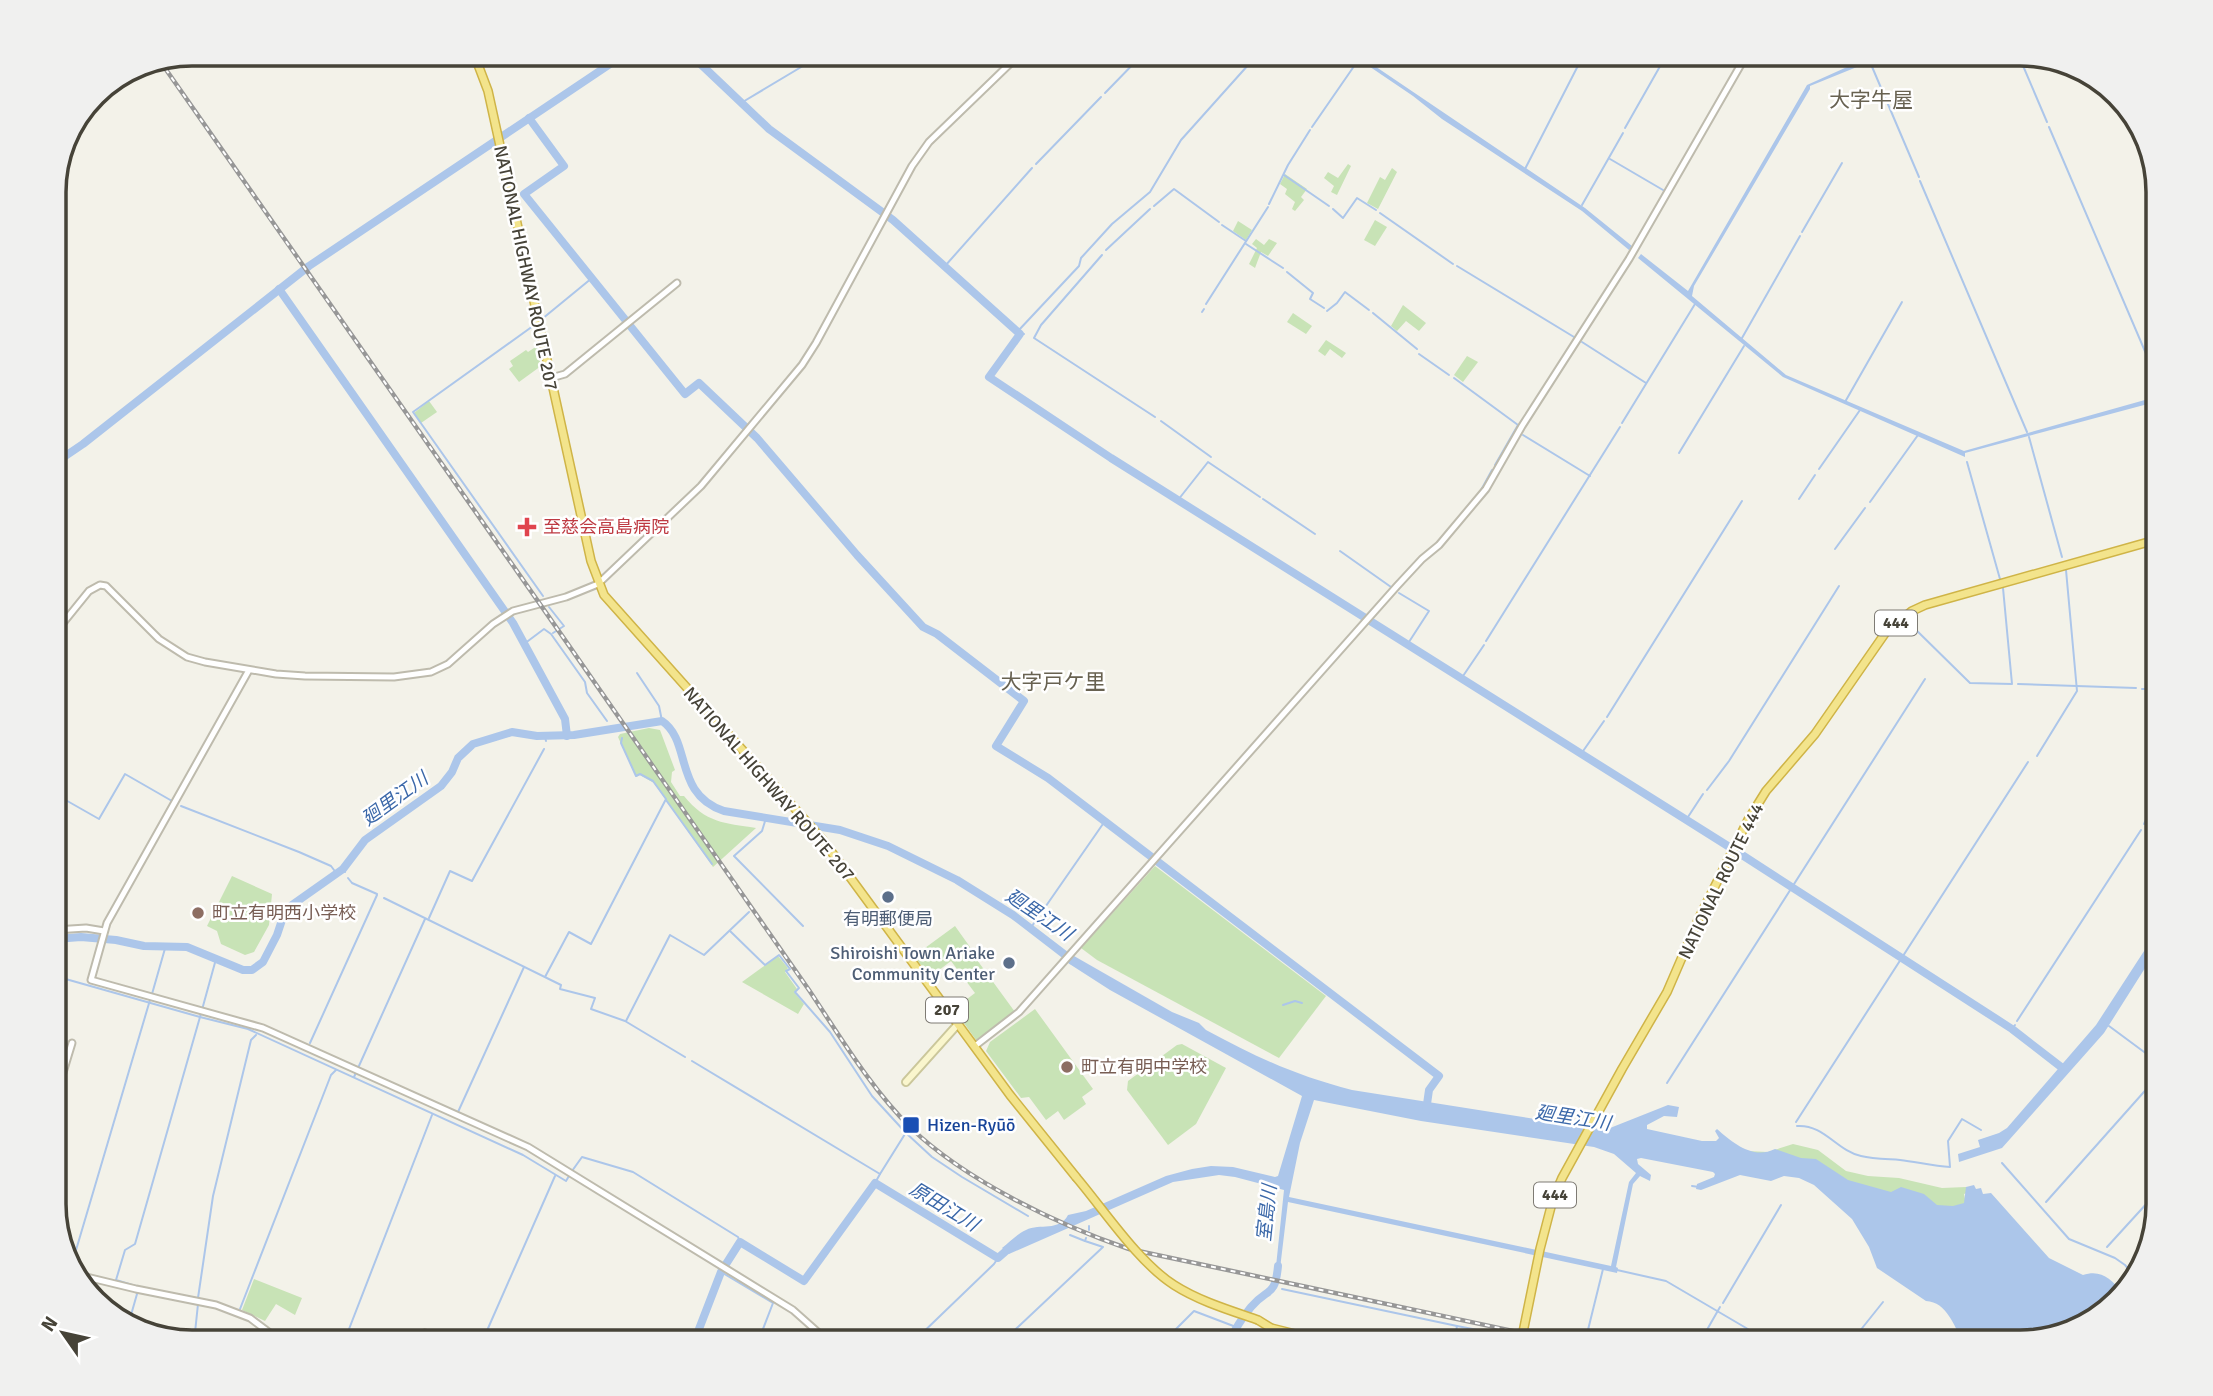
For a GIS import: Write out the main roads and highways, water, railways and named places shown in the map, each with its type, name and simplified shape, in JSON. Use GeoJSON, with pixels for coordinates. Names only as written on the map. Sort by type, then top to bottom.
{"type":"FeatureCollection","features":[{"type":"Feature","properties":{"kind":"highway","name":"NATIONAL HIGHWAY ROUTE 207"},"geometry":{"type":"LineString","coordinates":[[479,67],[488,91],[591,561],[604,595],[822,839],[1021,1110],[1139,1253],[1172,1284],[1195,1297],[1279,1330]]}},
{"type":"Feature","properties":{"kind":"highway","name":"NATIONAL ROUTE 444"},"geometry":{"type":"LineString","coordinates":[[1523,1330],[1553,1199],[1667,992],[1699,918],[1757,803],[1815,734],[1886,632],[1900,619],[1924,605],[2146,543]]}},
{"type":"Feature","properties":{"kind":"main road"},"geometry":{"type":"LineString","coordinates":[[906,1082],[958,1024]]}},
{"type":"Feature","properties":{"kind":"water"},"geometry":{"type":"Polygon","coordinates":[[[1369,66],[1375,66],[1585,208],[1632,246],[1629,250],[1582,211],[1442,119],[1369,66]]]}},
{"type":"Feature","properties":{"kind":"water"},"geometry":{"type":"Polygon","coordinates":[[[1849,66],[1859,66],[1810,86],[1694,286],[1692,296],[1786,375],[1964,451],[2146,400],[2146,404],[1965,453],[1965,457],[1783,377],[1638,258],[1641,254],[1688,291],[1807,85],[1849,66]]]}},
{"type":"Feature","properties":{"kind":"water"},"geometry":{"type":"Polygon","coordinates":[[[2146,948],[2146,967],[2104,1033],[2002,1148],[1959,1162],[1958,1154],[1980,1147],[1978,1140],[2007,1128],[2096,1025],[2146,948]]]}},
{"type":"Feature","properties":{"kind":"water"},"geometry":{"type":"Polygon","coordinates":[[[1074,956],[1242,1049],[1295,1072],[1352,1090],[1605,1130],[1668,1105],[1679,1107],[1677,1117],[1664,1116],[1647,1125],[1647,1129],[1702,1141],[1716,1141],[1719,1138],[1715,1131],[1717,1129],[1751,1151],[1767,1152],[1775,1149],[1801,1158],[1816,1159],[1848,1180],[1891,1192],[1901,1187],[1924,1194],[1937,1205],[1953,1206],[1964,1203],[1966,1187],[1974,1185],[1976,1189],[1981,1188],[1983,1194],[1991,1193],[2049,1258],[2083,1275],[2095,1273],[2105,1276],[2116,1285],[2090,1308],[2061,1323],[2020,1330],[1957,1330],[1945,1310],[1926,1301],[1877,1268],[1869,1247],[1852,1219],[1814,1185],[1799,1178],[1784,1176],[1771,1181],[1740,1175],[1701,1190],[1696,1189],[1697,1184],[1714,1177],[1713,1172],[1641,1158],[1637,1159],[1638,1164],[1651,1175],[1650,1181],[1640,1176],[1633,1184],[1617,1273],[1288,1202],[1279,1277],[1275,1276],[1284,1190],[1219,1175],[1173,1182],[1009,1254],[1002,1248],[1026,1230],[1060,1224],[1068,1215],[1086,1211],[1166,1176],[1211,1166],[1233,1167],[1278,1176],[1302,1096],[1110,990],[1068,963],[1074,956]],[[1314,1100],[1300,1143],[1289,1197],[1611,1266],[1629,1182],[1636,1173],[1614,1154],[1594,1147],[1421,1121],[1314,1100]]]}},
{"type":"Feature","properties":{"kind":"waterway"},"geometry":{"type":"LineString","coordinates":[[1105,93],[1131,66]]}},
{"type":"Feature","properties":{"kind":"waterway"},"geometry":{"type":"LineString","coordinates":[[1018,331],[1079,266],[1081,258],[1112,224],[1150,192],[1181,140],[1247,66]]}},
{"type":"Feature","properties":{"kind":"waterway"},"geometry":{"type":"LineString","coordinates":[[1312,127],[1354,66]]}},
{"type":"Feature","properties":{"kind":"waterway"},"geometry":{"type":"LineString","coordinates":[[1525,169],[1578,66]]}},
{"type":"Feature","properties":{"kind":"waterway"},"geometry":{"type":"LineString","coordinates":[[1625,128],[1660,66]]}},
{"type":"Feature","properties":{"kind":"waterway"},"geometry":{"type":"LineString","coordinates":[[1872,66],[1919,177]]}},
{"type":"Feature","properties":{"kind":"waterway"},"geometry":{"type":"LineString","coordinates":[[2023,66],[2047,122]]}},
{"type":"Feature","properties":{"kind":"waterway"},"geometry":{"type":"LineString","coordinates":[[67,455],[309,266],[606,67]]}},
{"type":"Feature","properties":{"kind":"waterway"},"geometry":{"type":"LineString","coordinates":[[703,67],[769,129],[893,220],[1020,334],[989,377],[1111,458],[1739,853],[2012,1029],[2065,1070]]}},
{"type":"Feature","properties":{"kind":"waterway"},"geometry":{"type":"LineString","coordinates":[[741,103],[802,67]]}},
{"type":"Feature","properties":{"kind":"waterway"},"geometry":{"type":"LineString","coordinates":[[1036,164],[1101,97]]}},
{"type":"Feature","properties":{"kind":"waterway"},"geometry":{"type":"LineString","coordinates":[[529,118],[564,166],[524,194],[685,394],[699,383],[757,438],[923,627],[937,634],[1024,701],[996,746],[1048,778],[1439,1076],[1429,1090],[1426,1111]]}},
{"type":"Feature","properties":{"kind":"waterway"},"geometry":{"type":"LineString","coordinates":[[2049,127],[2146,354]]}},
{"type":"Feature","properties":{"kind":"waterway"},"geometry":{"type":"LineString","coordinates":[[1269,204],[1288,165],[1310,130]]}},
{"type":"Feature","properties":{"kind":"waterway"},"geometry":{"type":"LineString","coordinates":[[1582,205],[1623,133]]}},
{"type":"Feature","properties":{"kind":"waterway"},"geometry":{"type":"LineString","coordinates":[[1610,159],[1663,190]]}},
{"type":"Feature","properties":{"kind":"waterway"},"geometry":{"type":"LineString","coordinates":[[1802,232],[1842,163]]}},
{"type":"Feature","properties":{"kind":"waterway"},"geometry":{"type":"LineString","coordinates":[[945,266],[1032,168]]}},
{"type":"Feature","properties":{"kind":"waterway"},"geometry":{"type":"LineString","coordinates":[[1284,175],[1329,206]]}},
{"type":"Feature","properties":{"kind":"waterway"},"geometry":{"type":"LineString","coordinates":[[1920,181],[2027,432]]}},
{"type":"Feature","properties":{"kind":"waterway"},"geometry":{"type":"LineString","coordinates":[[1154,206],[1174,189],[1219,222]]}},
{"type":"Feature","properties":{"kind":"waterway"},"geometry":{"type":"LineString","coordinates":[[1333,209],[1343,218],[1357,198],[1376,210]]}},
{"type":"Feature","properties":{"kind":"waterway"},"geometry":{"type":"LineString","coordinates":[[1206,304],[1268,207]]}},
{"type":"Feature","properties":{"kind":"waterway"},"geometry":{"type":"LineString","coordinates":[[1106,250],[1150,209]]}},
{"type":"Feature","properties":{"kind":"waterway"},"geometry":{"type":"LineString","coordinates":[[1380,213],[1453,264]]}},
{"type":"Feature","properties":{"kind":"waterway"},"geometry":{"type":"LineString","coordinates":[[1222,225],[1246,241]]}},
{"type":"Feature","properties":{"kind":"waterway"},"geometry":{"type":"LineString","coordinates":[[1742,338],[1800,236]]}},
{"type":"Feature","properties":{"kind":"waterway"},"geometry":{"type":"LineString","coordinates":[[1246,244],[1283,268]]}},
{"type":"Feature","properties":{"kind":"waterway"},"geometry":{"type":"LineString","coordinates":[[1102,255],[1041,325],[1034,338],[1155,417]]}},
{"type":"Feature","properties":{"kind":"waterway"},"geometry":{"type":"LineString","coordinates":[[1457,266],[1574,337]]}},
{"type":"Feature","properties":{"kind":"waterway"},"geometry":{"type":"LineString","coordinates":[[1287,272],[1313,293],[1310,299],[1324,308]]}},
{"type":"Feature","properties":{"kind":"waterway"},"geometry":{"type":"LineString","coordinates":[[542,319],[592,278]]}},
{"type":"Feature","properties":{"kind":"waterway"},"geometry":{"type":"LineString","coordinates":[[279,289],[513,623],[565,719],[567,736]]}},
{"type":"Feature","properties":{"kind":"waterway"},"geometry":{"type":"LineString","coordinates":[[1327,311],[1345,292],[1369,310]]}},
{"type":"Feature","properties":{"kind":"waterway"},"geometry":{"type":"LineString","coordinates":[[1845,402],[1902,302]]}},
{"type":"Feature","properties":{"kind":"waterway"},"geometry":{"type":"LineString","coordinates":[[1622,423],[1695,304]]}},
{"type":"Feature","properties":{"kind":"waterway"},"geometry":{"type":"LineString","coordinates":[[1373,313],[1417,349]]}},
{"type":"Feature","properties":{"kind":"waterway"},"geometry":{"type":"LineString","coordinates":[[533,326],[413,412],[543,596]]}},
{"type":"Feature","properties":{"kind":"waterway"},"geometry":{"type":"LineString","coordinates":[[1582,342],[1646,383]]}},
{"type":"Feature","properties":{"kind":"waterway"},"geometry":{"type":"LineString","coordinates":[[1679,453],[1744,346]]}},
{"type":"Feature","properties":{"kind":"waterway"},"geometry":{"type":"LineString","coordinates":[[1419,354],[1449,375]]}},
{"type":"Feature","properties":{"kind":"waterway"},"geometry":{"type":"LineString","coordinates":[[1454,378],[1518,425],[1495,465]]}},
{"type":"Feature","properties":{"kind":"waterway"},"geometry":{"type":"LineString","coordinates":[[1819,469],[1860,410]]}},
{"type":"Feature","properties":{"kind":"waterway"},"geometry":{"type":"LineString","coordinates":[[1161,421],[1211,457]]}},
{"type":"Feature","properties":{"kind":"waterway"},"geometry":{"type":"LineString","coordinates":[[1486,641],[1620,427]]}},
{"type":"Feature","properties":{"kind":"waterway"},"geometry":{"type":"LineString","coordinates":[[1523,435],[1590,476]]}},
{"type":"Feature","properties":{"kind":"waterway"},"geometry":{"type":"LineString","coordinates":[[1870,502],[1918,435]]}},
{"type":"Feature","properties":{"kind":"waterway"},"geometry":{"type":"LineString","coordinates":[[2029,437],[2062,557]]}},
{"type":"Feature","properties":{"kind":"waterway"},"geometry":{"type":"LineString","coordinates":[[1178,500],[1208,462],[1260,497]]}},
{"type":"Feature","properties":{"kind":"waterway"},"geometry":{"type":"LineString","coordinates":[[1967,462],[2000,579]]}},
{"type":"Feature","properties":{"kind":"waterway"},"geometry":{"type":"LineString","coordinates":[[1451,527],[1480,492],[1492,470]]}},
{"type":"Feature","properties":{"kind":"waterway"},"geometry":{"type":"LineString","coordinates":[[1799,499],[1815,475]]}},
{"type":"Feature","properties":{"kind":"waterway"},"geometry":{"type":"LineString","coordinates":[[1263,499],[1315,534]]}},
{"type":"Feature","properties":{"kind":"waterway"},"geometry":{"type":"LineString","coordinates":[[1607,717],[1742,501]]}},
{"type":"Feature","properties":{"kind":"waterway"},"geometry":{"type":"LineString","coordinates":[[1835,549],[1865,508]]}},
{"type":"Feature","properties":{"kind":"waterway"},"geometry":{"type":"LineString","coordinates":[[1340,551],[1391,587]]}},
{"type":"Feature","properties":{"kind":"waterway"},"geometry":{"type":"LineString","coordinates":[[2037,756],[2077,691],[2066,570]]}},
{"type":"Feature","properties":{"kind":"waterway"},"geometry":{"type":"LineString","coordinates":[[1707,790],[1729,761],[1839,586]]}},
{"type":"Feature","properties":{"kind":"waterway"},"geometry":{"type":"LineString","coordinates":[[1907,621],[1970,683],[2012,684],[2003,588]]}},
{"type":"Feature","properties":{"kind":"waterway"},"geometry":{"type":"LineString","coordinates":[[1399,593],[1429,611],[1407,645]]}},
{"type":"Feature","properties":{"kind":"waterway"},"geometry":{"type":"LineString","coordinates":[[549,607],[564,626],[553,633]]}},
{"type":"Feature","properties":{"kind":"waterway"},"geometry":{"type":"LineString","coordinates":[[524,644],[544,629],[551,634],[585,682],[587,693],[607,721]]}},
{"type":"Feature","properties":{"kind":"waterway"},"geometry":{"type":"LineString","coordinates":[[1461,679],[1484,645]]}},
{"type":"Feature","properties":{"kind":"waterway"},"geometry":{"type":"LineString","coordinates":[[637,673],[659,706],[662,721]]}},
{"type":"Feature","properties":{"kind":"waterway"},"geometry":{"type":"LineString","coordinates":[[1667,1083],[1925,679]]}},
{"type":"Feature","properties":{"kind":"waterway"},"geometry":{"type":"LineString","coordinates":[[2018,684],[2136,688]]}},
{"type":"Feature","properties":{"kind":"waterway","name":"廻里江川"},"geometry":{"type":"LineString","coordinates":[[67,938],[116,940],[144,946],[187,947],[243,970],[252,970],[263,962],[283,917],[292,905],[343,869],[365,840],[441,786],[452,772],[458,758],[473,744],[512,732],[537,736],[574,735],[662,721],[677,741],[697,793],[708,803],[724,811],[840,830],[888,846],[957,880],[1013,915],[1073,961]]}},
{"type":"Feature","properties":{"kind":"waterway"},"geometry":{"type":"LineString","coordinates":[[1581,754],[1604,721]]}},
{"type":"Feature","properties":{"kind":"waterway","name":"廻里江川"},"geometry":{"type":"LineString","coordinates":[[545,737],[546,741]]}},
{"type":"Feature","properties":{"kind":"waterway"},"geometry":{"type":"LineString","coordinates":[[545,977],[569,932],[591,944],[666,799],[653,781],[640,774],[636,776],[621,743],[622,738]]}},
{"type":"Feature","properties":{"kind":"waterway"},"geometry":{"type":"LineString","coordinates":[[429,918],[450,871],[472,881],[544,749]]}},
{"type":"Feature","properties":{"kind":"waterway"},"geometry":{"type":"LineString","coordinates":[[1796,1122],[2028,762]]}},
{"type":"Feature","properties":{"kind":"waterway"},"geometry":{"type":"LineString","coordinates":[[67,801],[99,819],[125,774],[172,801]]}},
{"type":"Feature","properties":{"kind":"waterway"},"geometry":{"type":"LineString","coordinates":[[1686,820],[1703,794]]}},
{"type":"Feature","properties":{"kind":"waterway"},"geometry":{"type":"LineString","coordinates":[[666,800],[712,864]]}},
{"type":"Feature","properties":{"kind":"waterway"},"geometry":{"type":"LineString","coordinates":[[181,806],[299,852],[331,866],[337,874]]}},
{"type":"Feature","properties":{"kind":"waterway"},"geometry":{"type":"LineString","coordinates":[[766,818],[762,831],[734,856],[803,926]]}},
{"type":"Feature","properties":{"kind":"waterway"},"geometry":{"type":"LineString","coordinates":[[2144,824],[2146,819]]}},
{"type":"Feature","properties":{"kind":"waterway"},"geometry":{"type":"LineString","coordinates":[[1039,916],[1105,821]]}},
{"type":"Feature","properties":{"kind":"waterway"},"geometry":{"type":"LineString","coordinates":[[2017,1021],[2141,830]]}},
{"type":"Feature","properties":{"kind":"waterway"},"geometry":{"type":"LineString","coordinates":[[348,878],[352,883],[377,894]]}},
{"type":"Feature","properties":{"kind":"waterway"},"geometry":{"type":"LineString","coordinates":[[310,1043],[377,895]]}},
{"type":"Feature","properties":{"kind":"waterway"},"geometry":{"type":"LineString","coordinates":[[384,898],[561,985],[560,989],[595,998],[591,1009],[625,1021],[685,1057]]}},
{"type":"Feature","properties":{"kind":"waterway"},"geometry":{"type":"LineString","coordinates":[[626,1021],[670,935],[704,955],[749,912]]}},
{"type":"Feature","properties":{"kind":"waterway"},"geometry":{"type":"LineString","coordinates":[[354,1077],[425,919]]}},
{"type":"Feature","properties":{"kind":"waterway","name":"廻里江川"},"geometry":{"type":"LineString","coordinates":[[1031,928],[1034,923]]}},
{"type":"Feature","properties":{"kind":"waterway"},"geometry":{"type":"LineString","coordinates":[[730,931],[765,965],[779,955],[790,969],[786,971],[799,988],[795,992],[830,1032],[872,1096],[906,1133],[932,1157],[1028,1216]]}},
{"type":"Feature","properties":{"kind":"waterway"},"geometry":{"type":"LineString","coordinates":[[152,994],[166,945]]}},
{"type":"Feature","properties":{"kind":"waterway"},"geometry":{"type":"LineString","coordinates":[[67,979],[200,1017],[216,959]]}},
{"type":"Feature","properties":{"kind":"waterway"},"geometry":{"type":"LineString","coordinates":[[458,1112],[524,967]]}},
{"type":"Feature","properties":{"kind":"waterway"},"geometry":{"type":"LineString","coordinates":[[76,1251],[150,1000]]}},
{"type":"Feature","properties":{"kind":"waterway"},"geometry":{"type":"LineString","coordinates":[[1283,1005],[1295,1001],[1302,1003]]}},
{"type":"Feature","properties":{"kind":"waterway"},"geometry":{"type":"LineString","coordinates":[[132,1313],[139,1287],[116,1280],[125,1250],[135,1244],[200,1017],[248,1029],[523,1155],[566,1181],[569,1176]]}},
{"type":"Feature","properties":{"kind":"waterway"},"geometry":{"type":"LineString","coordinates":[[2012,1029],[2015,1025]]}},
{"type":"Feature","properties":{"kind":"waterway"},"geometry":{"type":"LineString","coordinates":[[2109,1026],[2146,1053]]}},
{"type":"Feature","properties":{"kind":"waterway"},"geometry":{"type":"LineString","coordinates":[[198,1298],[213,1196],[251,1040],[256,1035]]}},
{"type":"Feature","properties":{"kind":"waterway"},"geometry":{"type":"LineString","coordinates":[[692,1061],[880,1174],[875,1183]]}},
{"type":"Feature","properties":{"kind":"waterway"},"geometry":{"type":"LineString","coordinates":[[240,1309],[331,1075],[336,1070]]}},
{"type":"Feature","properties":{"kind":"waterway"},"geometry":{"type":"LineString","coordinates":[[2046,1202],[2146,1090]]}},
{"type":"Feature","properties":{"kind":"waterway"},"geometry":{"type":"LineString","coordinates":[[349,1330],[432,1115]]}},
{"type":"Feature","properties":{"kind":"waterway"},"geometry":{"type":"LineString","coordinates":[[1797,1126],[1815,1129],[1861,1156],[1950,1167],[1948,1141],[1962,1119],[1981,1130]]}},
{"type":"Feature","properties":{"kind":"waterway"},"geometry":{"type":"LineString","coordinates":[[880,1174],[905,1134]]}},
{"type":"Feature","properties":{"kind":"waterway"},"geometry":{"type":"LineString","coordinates":[[572,1171],[582,1157],[633,1172],[738,1237],[740,1242]]}},
{"type":"Feature","properties":{"kind":"waterway"},"geometry":{"type":"LineString","coordinates":[[2002,1163],[2069,1239],[2115,1258],[2128,1268]]}},
{"type":"Feature","properties":{"kind":"waterway"},"geometry":{"type":"LineString","coordinates":[[487,1330],[555,1176]]}},
{"type":"Feature","properties":{"kind":"waterway","name":"原田江川"},"geometry":{"type":"LineString","coordinates":[[699,1330],[721,1272],[740,1242],[804,1281],[875,1183],[998,1258],[1014,1244]]}},
{"type":"Feature","properties":{"kind":"waterway"},"geometry":{"type":"LineString","coordinates":[[1692,1186],[1699,1187]]}},
{"type":"Feature","properties":{"kind":"waterway"},"geometry":{"type":"LineString","coordinates":[[2107,1247],[2146,1204]]}},
{"type":"Feature","properties":{"kind":"waterway"},"geometry":{"type":"LineString","coordinates":[[1723,1303],[1781,1205]]}},
{"type":"Feature","properties":{"kind":"waterway"},"geometry":{"type":"LineString","coordinates":[[1070,1235],[1085,1241]]}},
{"type":"Feature","properties":{"kind":"waterway"},"geometry":{"type":"LineString","coordinates":[[1015,1330],[1103,1247],[1085,1241],[1086,1238]]}},
{"type":"Feature","properties":{"kind":"waterway"},"geometry":{"type":"LineString","coordinates":[[925,1330],[998,1258]]}},
{"type":"Feature","properties":{"kind":"waterway","name":"室島川"},"geometry":{"type":"LineString","coordinates":[[1236,1330],[1251,1307],[1273,1288],[1278,1266]]}},
{"type":"Feature","properties":{"kind":"waterway"},"geometry":{"type":"LineString","coordinates":[[1588,1330],[1603,1269]]}},
{"type":"Feature","properties":{"kind":"waterway"},"geometry":{"type":"LineString","coordinates":[[1617,1270],[1666,1281],[1750,1330]]}},
{"type":"Feature","properties":{"kind":"waterway"},"geometry":{"type":"LineString","coordinates":[[721,1272],[773,1303],[763,1330]]}},
{"type":"Feature","properties":{"kind":"waterway"},"geometry":{"type":"LineString","coordinates":[[1282,1289],[1457,1326]]}},
{"type":"Feature","properties":{"kind":"waterway"},"geometry":{"type":"LineString","coordinates":[[1861,1330],[1883,1302]]}},
{"type":"Feature","properties":{"kind":"waterway"},"geometry":{"type":"LineString","coordinates":[[195,1330],[198,1304]]}},
{"type":"Feature","properties":{"kind":"waterway"},"geometry":{"type":"LineString","coordinates":[[1707,1330],[1720,1307]]}},
{"type":"Feature","properties":{"kind":"waterway","name":"室島川"},"geometry":{"type":"LineString","coordinates":[[1175,1330],[1194,1311],[1236,1327]]}},
{"type":"Feature","properties":{"kind":"waterway"},"geometry":{"type":"LineString","coordinates":[[1456,1330],[1457,1326],[1478,1330]]}},
{"type":"Feature","properties":{"kind":"railway"},"geometry":{"type":"LineString","coordinates":[[166,70],[857,1062],[882,1096],[911,1128],[933,1147],[985,1183],[1043,1214],[1129,1249],[1509,1330]]}},
{"type":"Feature","properties":{"kind":"place","name":"至慈会高島病院"},"geometry":{"type":"Point","coordinates":[527,527]}},
{"type":"Feature","properties":{"kind":"place","name":"有明郵便局"},"geometry":{"type":"Point","coordinates":[888,897]}},
{"type":"Feature","properties":{"kind":"place","name":"町立有明西小学校"},"geometry":{"type":"Point","coordinates":[198,913]}},
{"type":"Feature","properties":{"kind":"place","name":"Shiroishi Town Ariake Community Center"},"geometry":{"type":"Point","coordinates":[1009,963]}},
{"type":"Feature","properties":{"kind":"place","name":"町立有明中学校"},"geometry":{"type":"Point","coordinates":[1067,1067]}},
{"type":"Feature","properties":{"kind":"place","name":"Hizen-Ryūō"},"geometry":{"type":"Point","coordinates":[911,1125]}},
{"type":"Feature","properties":{"kind":"district","name":"大字牛屋"},"geometry":{"type":"Point","coordinates":[1871,100]}},
{"type":"Feature","properties":{"kind":"district","name":"大字戸ケ里"},"geometry":{"type":"Point","coordinates":[1053,682]}}]}
